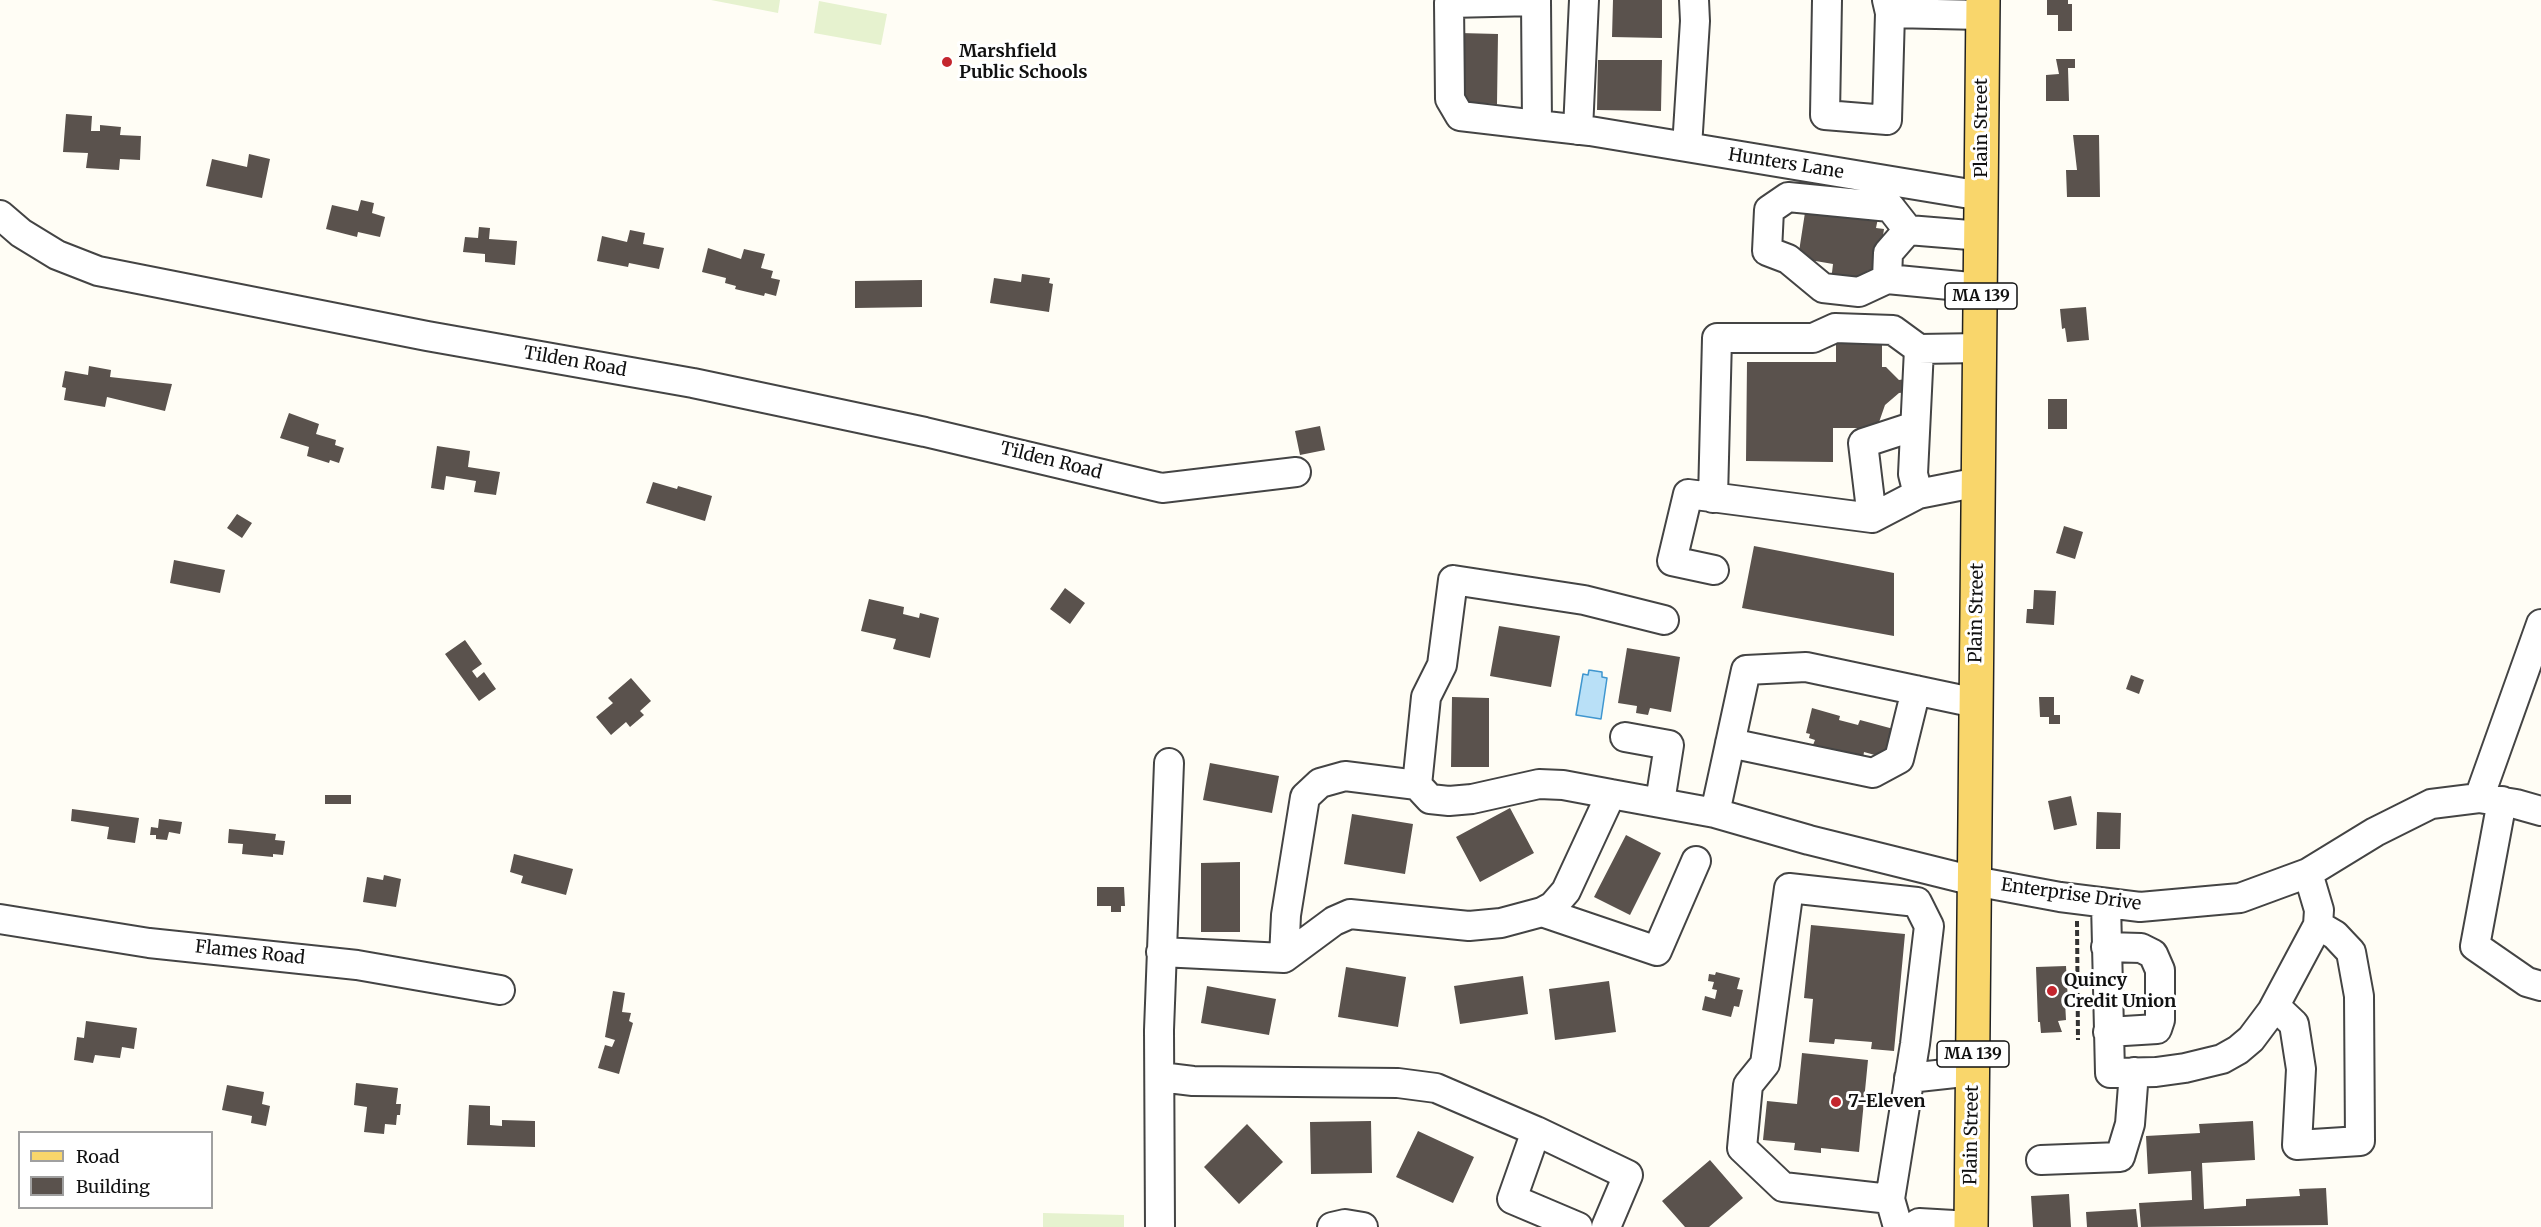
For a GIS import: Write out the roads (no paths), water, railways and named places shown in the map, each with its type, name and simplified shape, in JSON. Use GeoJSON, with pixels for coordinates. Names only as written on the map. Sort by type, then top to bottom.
{"type":"FeatureCollection","features":[{"type":"Feature","properties":{"kind":"main road","name":"Plain Street"},"geometry":{"type":"LineString","coordinates":[[1971,1226],[1983,8]]}},
{"type":"Feature","properties":{"kind":"street"},"geometry":{"type":"LineString","coordinates":[[1584,0],[1584,131]]}},
{"type":"Feature","properties":{"kind":"street"},"geometry":{"type":"LineString","coordinates":[[1687,147],[1695,21],[1694,0]]}},
{"type":"Feature","properties":{"kind":"street"},"geometry":{"type":"LineString","coordinates":[[1827,0],[1825,115],[1887,120],[1888,7],[1983,8]]}},
{"type":"Feature","properties":{"kind":"street","name":"Hunters Lane"},"geometry":{"type":"LineString","coordinates":[[1537,125],[1536,1],[1449,3],[1449,99],[1460,116],[1584,131],[1982,196]]}},
{"type":"Feature","properties":{"kind":"street"},"geometry":{"type":"LineString","coordinates":[[1981,288],[1887,279],[1859,292],[1823,288],[1788,259],[1767,251],[1770,210],[1788,197],[1890,207],[1908,230],[1982,236]]}},
{"type":"Feature","properties":{"kind":"street","name":"Tilden Road"},"geometry":{"type":"LineString","coordinates":[[0,215],[39,244],[76,264],[98,271],[427,336],[693,384],[945,436],[1162,488],[1296,472]]}},
{"type":"Feature","properties":{"kind":"street"},"geometry":{"type":"LineString","coordinates":[[1887,279],[1888,253],[1908,230]]}},
{"type":"Feature","properties":{"kind":"street"},"geometry":{"type":"LineString","coordinates":[[1713,498],[1717,338],[1813,338],[1835,328],[1893,330],[1919,349],[1980,348]]}},
{"type":"Feature","properties":{"kind":"street"},"geometry":{"type":"LineString","coordinates":[[1918,494],[1913,474],[1919,349]]}},
{"type":"Feature","properties":{"kind":"street"},"geometry":{"type":"LineString","coordinates":[[1872,518],[1863,443],[1915,426]]}},
{"type":"Feature","properties":{"kind":"street"},"geometry":{"type":"LineString","coordinates":[[1714,570],[1672,561],[1688,494],[1872,518],[1918,494],[1979,482]]}},
{"type":"Feature","properties":{"kind":"street"},"geometry":{"type":"LineString","coordinates":[[1284,958],[1286,915],[1305,797],[1320,783],[1345,776],[1417,785],[1426,697],[1442,665],[1454,580],[1584,600],[1664,620]]}},
{"type":"Feature","properties":{"kind":"street"},"geometry":{"type":"LineString","coordinates":[[2541,624],[2491,800],[2490,864],[2475,946],[2527,982],[2541,986]]}},
{"type":"Feature","properties":{"kind":"street"},"geometry":{"type":"LineString","coordinates":[[1715,813],[1746,670],[1806,667],[1976,703]]}},
{"type":"Feature","properties":{"kind":"street"},"geometry":{"type":"LineString","coordinates":[[1730,743],[1873,773],[1899,759],[1916,690]]}},
{"type":"Feature","properties":{"kind":"street"},"geometry":{"type":"LineString","coordinates":[[1625,737],[1669,746],[1660,802]]}},
{"type":"Feature","properties":{"kind":"street"},"geometry":{"type":"LineString","coordinates":[[1160,1227],[1161,952],[1169,763]]}},
{"type":"Feature","properties":{"kind":"street","name":"Enterprise Drive"},"geometry":{"type":"LineString","coordinates":[[1417,785],[1430,799],[1449,801],[1472,799],[1539,784],[1563,785],[1715,813],[1974,881],[2140,907],[2240,898],[2308,873],[2375,832],[2431,804],[2491,800],[2541,811]]}},
{"type":"Feature","properties":{"kind":"street"},"geometry":{"type":"LineString","coordinates":[[1161,952],[1284,958],[1334,921],[1350,914],[1470,926],[1501,923],[1542,912],[1553,906],[1566,891],[1611,794]]}},
{"type":"Feature","properties":{"kind":"street"},"geometry":{"type":"LineString","coordinates":[[1542,912],[1657,951],[1696,861]]}},
{"type":"Feature","properties":{"kind":"street"},"geometry":{"type":"LineString","coordinates":[[2122,1073],[2186,1068],[2222,1059],[2251,1039],[2275,1006],[2318,926],[2319,910],[2308,873]]}},
{"type":"Feature","properties":{"kind":"street"},"geometry":{"type":"LineString","coordinates":[[1890,1199],[1782,1187],[1742,1148],[1748,1085],[1765,1064],[1789,888],[1917,903],[1929,926],[1890,1199],[1898,1227]]}},
{"type":"Feature","properties":{"kind":"street"},"geometry":{"type":"LineString","coordinates":[[2041,1160],[2120,1157],[2130,1124],[2122,1073],[2108,1032],[2106,903]]}},
{"type":"Feature","properties":{"kind":"street","name":"Flames Road"},"geometry":{"type":"LineString","coordinates":[[0,919],[149,943],[357,965],[500,990]]}},
{"type":"Feature","properties":{"kind":"street"},"geometry":{"type":"LineString","coordinates":[[2275,1006],[2294,1024],[2301,1069],[2297,1145],[2360,1141],[2359,996],[2351,952],[2335,935],[2318,926]]}},
{"type":"Feature","properties":{"kind":"street"},"geometry":{"type":"LineString","coordinates":[[2106,947],[2135,948],[2153,954],[2160,970],[2159,1026],[2148,1031],[2108,1032]]}},
{"type":"Feature","properties":{"kind":"street"},"geometry":{"type":"LineString","coordinates":[[1909,1078],[1973,1071]]}},
{"type":"Feature","properties":{"kind":"street"},"geometry":{"type":"LineString","coordinates":[[1160,1077],[1193,1081],[1398,1083],[1436,1088],[1536,1131],[1628,1175],[1606,1227]]}},
{"type":"Feature","properties":{"kind":"street"},"geometry":{"type":"LineString","coordinates":[[1536,1131],[1512,1198],[1578,1227]]}},
{"type":"Feature","properties":{"kind":"street"},"geometry":{"type":"LineString","coordinates":[[1913,1227],[1919,1223],[1971,1226]]}},
{"type":"Feature","properties":{"kind":"street"},"geometry":{"type":"LineString","coordinates":[[1332,1227],[1345,1224],[1363,1227]]}},
{"type":"Feature","properties":{"kind":"water"},"geometry":{"type":"Polygon","coordinates":[[[1589,670],[1602,672],[1602,677],[1607,678],[1601,719],[1576,715],[1583,674],[1588,675],[1589,670]]]}},
{"type":"Feature","properties":{"kind":"place","name":"Marshfield Public Schools"},"geometry":{"type":"Point","coordinates":[947,62]}},
{"type":"Feature","properties":{"kind":"place","name":"Quincy Credit Union"},"geometry":{"type":"Point","coordinates":[2052,991]}},
{"type":"Feature","properties":{"kind":"place","name":"7-Eleven"},"geometry":{"type":"Point","coordinates":[1836,1102]}}]}
